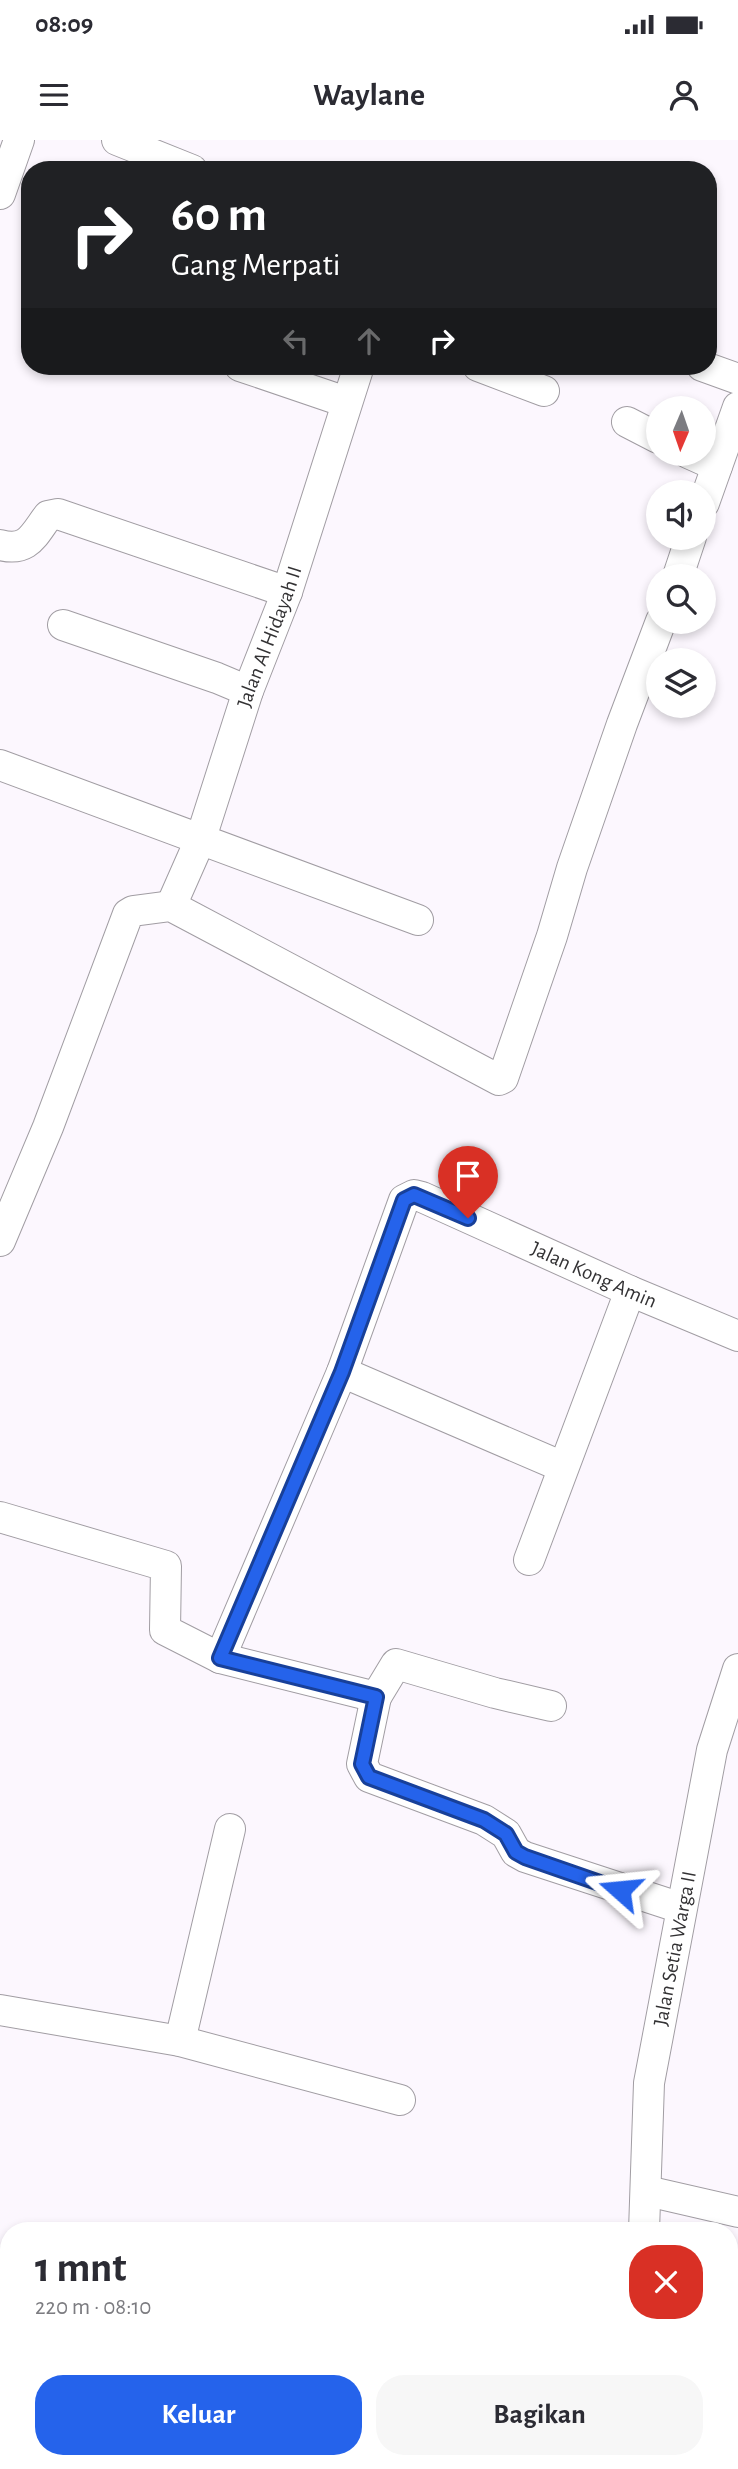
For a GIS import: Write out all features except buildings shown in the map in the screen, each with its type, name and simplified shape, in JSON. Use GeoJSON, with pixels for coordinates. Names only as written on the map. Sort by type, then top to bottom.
{"type":"FeatureCollection","features":[{"type":"Feature","properties":{"kind":"street"},"geometry":{"type":"LineString","coordinates":[[0,194],[19,140]]}},
{"type":"Feature","properties":{"kind":"street"},"geometry":{"type":"LineString","coordinates":[[117,140],[170,161]]}},
{"type":"Feature","properties":{"kind":"street"},"geometry":{"type":"LineString","coordinates":[[717,371],[738,379]]}},
{"type":"Feature","properties":{"kind":"street"},"geometry":{"type":"LineString","coordinates":[[266,375],[346,402]]}},
{"type":"Feature","properties":{"kind":"street","name":"Jalan Al Hidayah II"},"geometry":{"type":"LineString","coordinates":[[170,906],[201,838],[248,691],[288,592],[356,375]]}},
{"type":"Feature","properties":{"kind":"street"},"geometry":{"type":"LineString","coordinates":[[502,375],[544,391]]}},
{"type":"Feature","properties":{"kind":"street"},"geometry":{"type":"LineString","coordinates":[[712,480],[738,407]]}},
{"type":"Feature","properties":{"kind":"street"},"geometry":{"type":"LineString","coordinates":[[627,422],[646,432]]}},
{"type":"Feature","properties":{"kind":"street"},"geometry":{"type":"LineString","coordinates":[[0,545],[12,548],[29,542],[48,516],[58,514],[288,592]]}},
{"type":"Feature","properties":{"kind":"street"},"geometry":{"type":"LineString","coordinates":[[63,625],[248,691]]}},
{"type":"Feature","properties":{"kind":"street"},"geometry":{"type":"LineString","coordinates":[[0,1241],[48,1127],[128,914],[133,911],[170,906],[499,1080],[503,1078],[548,948],[572,868],[656,634]]}},
{"type":"Feature","properties":{"kind":"street"},"geometry":{"type":"LineString","coordinates":[[0,765],[418,920]]}},
{"type":"Feature","properties":{"kind":"street","name":"Jalan Kong Amin"},"geometry":{"type":"LineString","coordinates":[[342,1372],[404,1200],[414,1195],[738,1336]]}},
{"type":"Feature","properties":{"kind":"street"},"geometry":{"type":"LineString","coordinates":[[528,1560],[630,1291]]}},
{"type":"Feature","properties":{"kind":"street"},"geometry":{"type":"LineString","coordinates":[[220,1658],[342,1372],[563,1467]]}},
{"type":"Feature","properties":{"kind":"street"},"geometry":{"type":"LineString","coordinates":[[0,1517],[166,1566],[164,1630],[220,1658],[376,1697]]}},
{"type":"Feature","properties":{"kind":"street"},"geometry":{"type":"LineString","coordinates":[[551,1706],[396,1664],[376,1697],[362,1764],[369,1777],[484,1820],[506,1834],[516,1852],[525,1857],[681,1908]]}},
{"type":"Feature","properties":{"kind":"street","name":"Jalan Setia Warga II"},"geometry":{"type":"LineString","coordinates":[[645,2222],[649,2083],[712,1750],[738,1669]]}},
{"type":"Feature","properties":{"kind":"street"},"geometry":{"type":"LineString","coordinates":[[180,2041],[230,1829]]}},
{"type":"Feature","properties":{"kind":"street"},"geometry":{"type":"LineString","coordinates":[[0,2010],[180,2041],[400,2100]]}},
{"type":"Feature","properties":{"kind":"street"},"geometry":{"type":"LineString","coordinates":[[647,2191],[738,2212]]}},
{"type":"Feature","properties":{"kind":"route"},"geometry":{"type":"LineString","coordinates":[[468,1218],[422,1197],[414,1195],[404,1200],[342,1372],[220,1658],[376,1697],[362,1764],[369,1777],[484,1820],[506,1834],[516,1852],[525,1857],[620,1890]]}}]}
